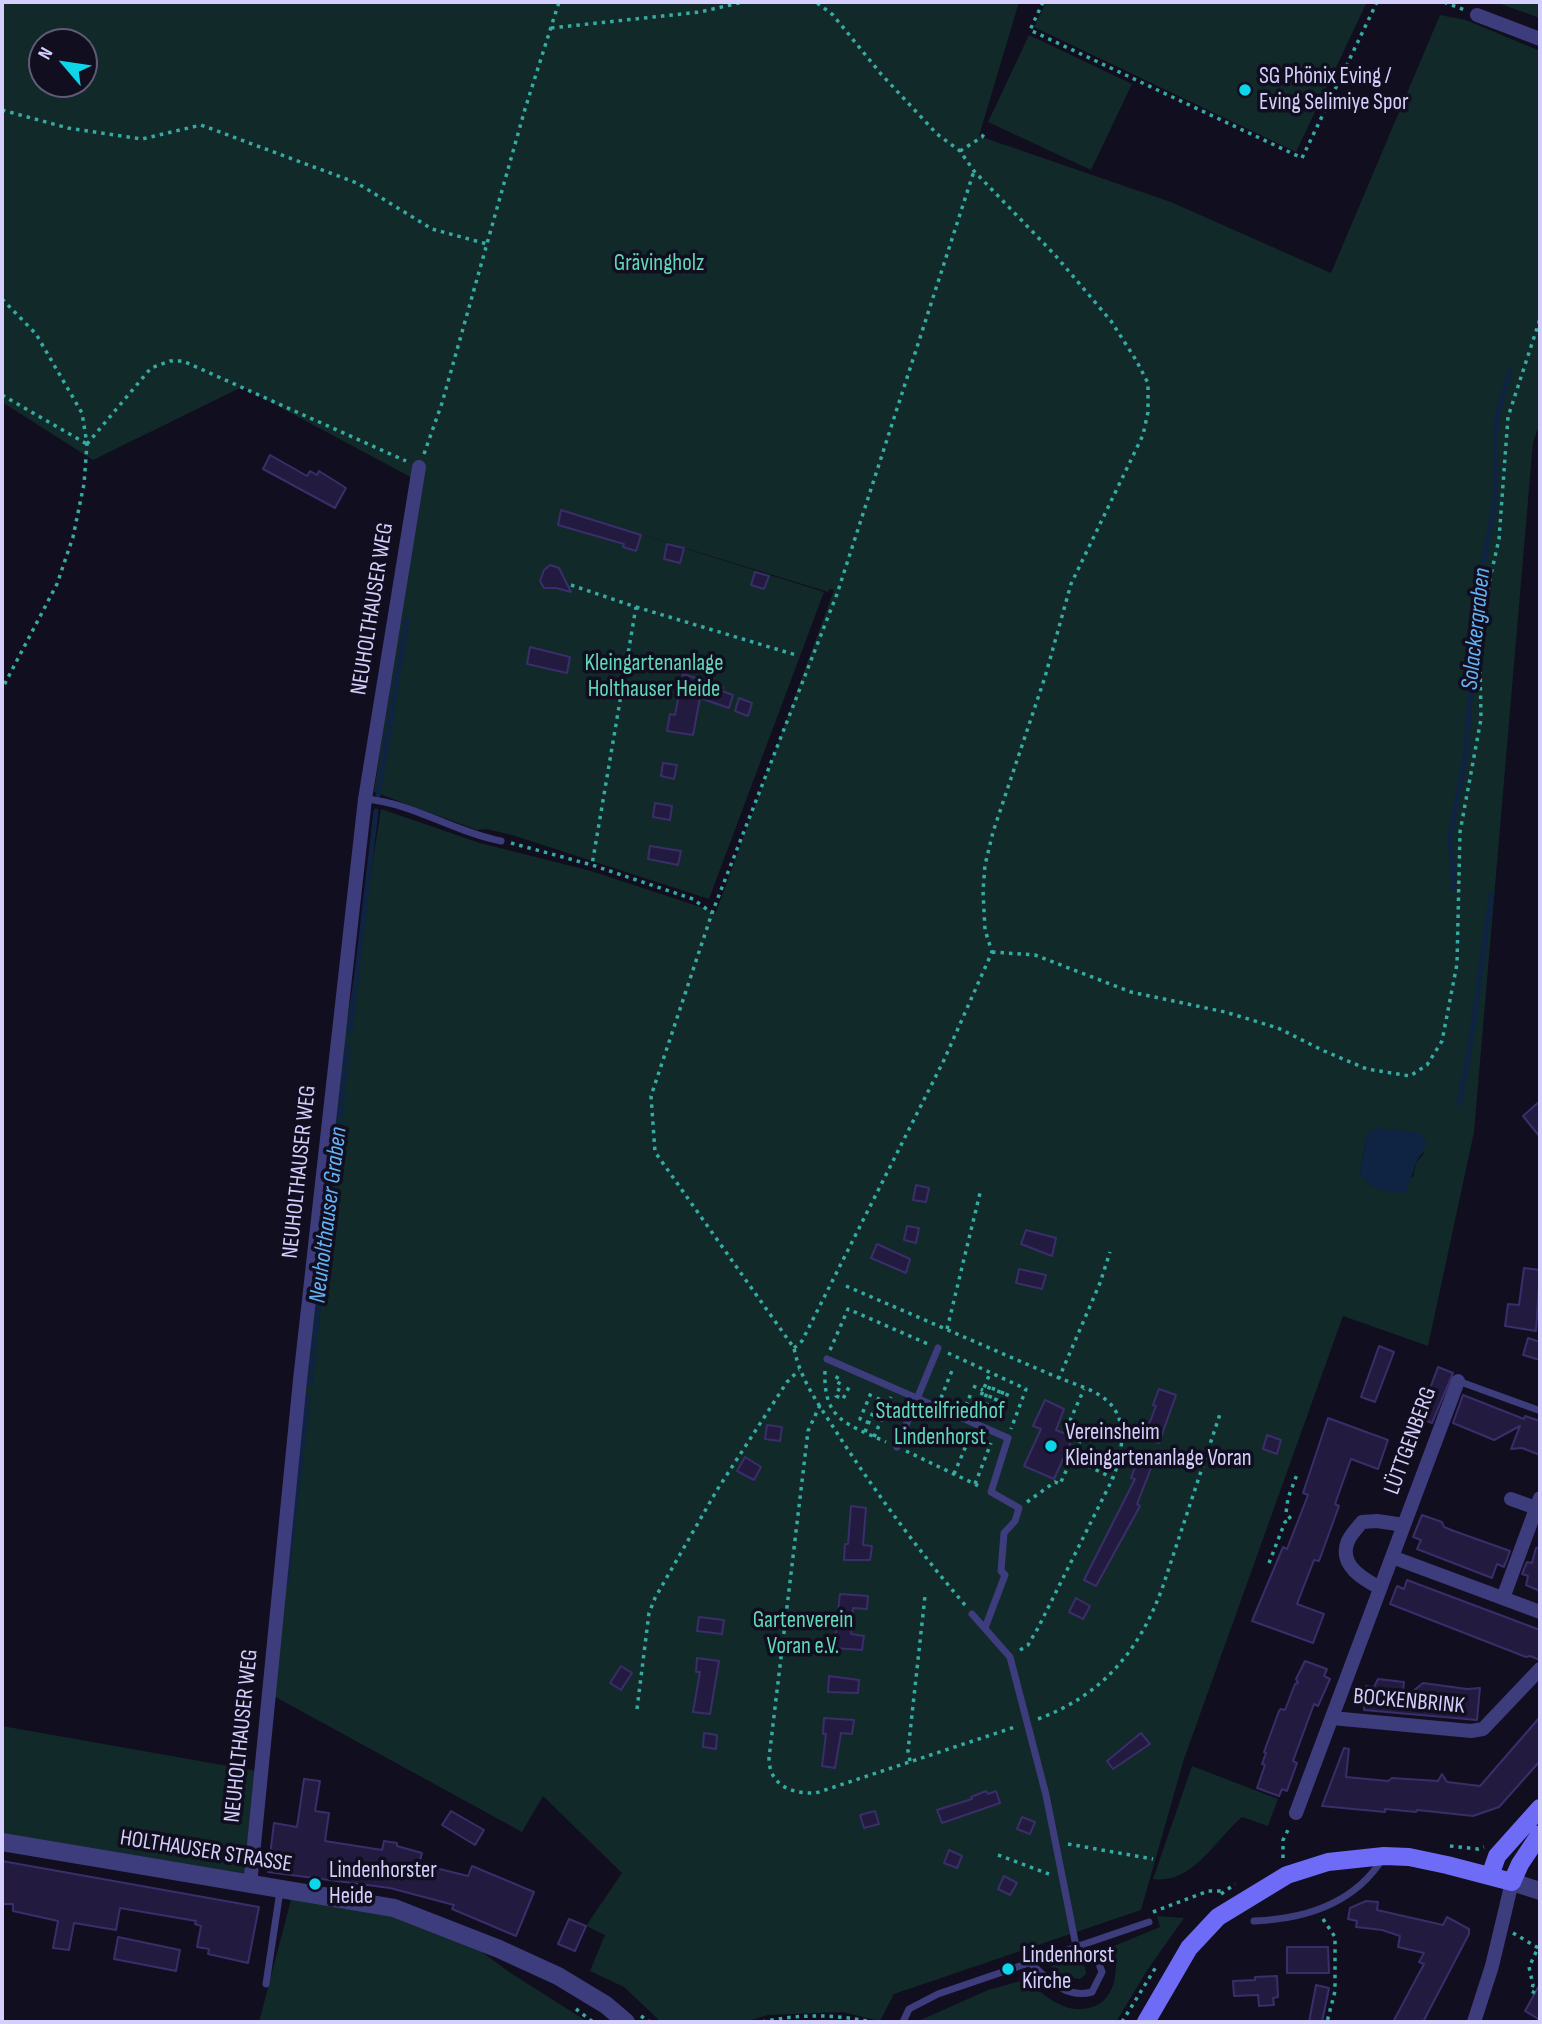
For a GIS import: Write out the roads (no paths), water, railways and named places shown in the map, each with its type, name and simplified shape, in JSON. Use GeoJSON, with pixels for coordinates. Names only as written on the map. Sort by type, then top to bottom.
{"type":"FeatureCollection","features":[{"type":"Feature","properties":{"kind":"main road"},"geometry":{"type":"LineString","coordinates":[[1490,1876],[1497,1856],[1540,1808]]}},
{"type":"Feature","properties":{"kind":"main road"},"geometry":{"type":"LineString","coordinates":[[1146,2022],[1189,1948],[1218,1917],[1287,1875],[1328,1862],[1384,1856],[1409,1857],[1513,1882],[1520,1864],[1540,1835]]}},
{"type":"Feature","properties":{"kind":"street"},"geometry":{"type":"LineString","coordinates":[[1476,15],[1540,39]]}},
{"type":"Feature","properties":{"kind":"street","name":"NEUHOLTHAUSER WEG"},"geometry":{"type":"LineString","coordinates":[[250,1885],[293,1444],[365,799],[419,467]]}},
{"type":"Feature","properties":{"kind":"street","name":"LÜTTGENBERG"},"geometry":{"type":"LineString","coordinates":[[1296,1813],[1458,1381]]}},
{"type":"Feature","properties":{"kind":"street"},"geometry":{"type":"LineString","coordinates":[[1503,1598],[1538,1503],[1511,1499]]}},
{"type":"Feature","properties":{"kind":"street"},"geometry":{"type":"LineString","coordinates":[[1380,1588],[1357,1576],[1346,1557],[1348,1541],[1362,1522],[1404,1525]]}},
{"type":"Feature","properties":{"kind":"street"},"geometry":{"type":"LineString","coordinates":[[1392,1557],[1540,1612]]}},
{"type":"Feature","properties":{"kind":"street","name":"BOCKENBRINK"},"geometry":{"type":"LineString","coordinates":[[1332,1718],[1471,1731],[1483,1729],[1540,1669]]}},
{"type":"Feature","properties":{"kind":"street","name":"HOLTHAUSER STRASSE"},"geometry":{"type":"LineString","coordinates":[[2,1842],[394,1908],[451,1929],[558,1976],[607,2005],[626,2022]]}},
{"type":"Feature","properties":{"kind":"street"},"geometry":{"type":"LineString","coordinates":[[1474,2022],[1492,1966],[1513,1882],[1540,1891]]}},
{"type":"Feature","properties":{"kind":"lane"},"geometry":{"type":"LineString","coordinates":[[365,799],[399,804],[469,832],[500,841]]}},
{"type":"Feature","properties":{"kind":"lane"},"geometry":{"type":"LineString","coordinates":[[897,1447],[938,1348]]}},
{"type":"Feature","properties":{"kind":"lane"},"geometry":{"type":"LineString","coordinates":[[827,1359],[1008,1437],[991,1492],[1019,1508],[1015,1521],[1004,1533],[1001,1571],[1005,1575],[985,1628]]}},
{"type":"Feature","properties":{"kind":"lane","name":"LÜTTGENBERG"},"geometry":{"type":"LineString","coordinates":[[1458,1381],[1538,1410]]}},
{"type":"Feature","properties":{"kind":"lane"},"geometry":{"type":"LineString","coordinates":[[972,1614],[1010,1657],[1046,1795],[1076,1946]]}},
{"type":"Feature","properties":{"kind":"lane"},"geometry":{"type":"LineString","coordinates":[[1254,1921],[1281,1920],[1318,1911],[1356,1890],[1376,1870],[1384,1856]]}},
{"type":"Feature","properties":{"kind":"lane"},"geometry":{"type":"LineString","coordinates":[[266,1984],[280,1890]]}},
{"type":"Feature","properties":{"kind":"lane"},"geometry":{"type":"LineString","coordinates":[[903,2022],[909,2009],[938,1994],[1149,1922]]}},
{"type":"Feature","properties":{"kind":"lane"},"geometry":{"type":"LineString","coordinates":[[1029,1962],[1067,1993],[1080,1995],[1092,1992],[1102,1972],[1096,1956],[1076,1946]]}},
{"type":"Feature","properties":{"kind":"water"},"geometry":{"type":"Polygon","coordinates":[[[1376,1128],[1418,1132],[1426,1140],[1405,1193],[1374,1187],[1360,1174],[1367,1134],[1376,1128]]]}},
{"type":"Feature","properties":{"kind":"waterway","name":"Solackergraben"},"geometry":{"type":"LineString","coordinates":[[1454,889],[1450,838],[1466,753],[1478,593],[1495,500],[1496,420],[1510,371]]}},
{"type":"Feature","properties":{"kind":"waterway","name":"Neuholthauser Graben"},"geometry":{"type":"LineString","coordinates":[[378,795],[407,620]]}},
{"type":"Feature","properties":{"kind":"waterway","name":"Neuholthauser Graben"},"geometry":{"type":"LineString","coordinates":[[350,1032],[376,811]]}},
{"type":"Feature","properties":{"kind":"waterway"},"geometry":{"type":"LineString","coordinates":[[1459,1103],[1492,893]]}},
{"type":"Feature","properties":{"kind":"waterway","name":"Neuholthauser Graben"},"geometry":{"type":"LineString","coordinates":[[310,1384],[348,1046]]}},
{"type":"Feature","properties":{"kind":"waterway","name":"Neuholthauser Graben"},"geometry":{"type":"LineString","coordinates":[[286,1585],[308,1397]]}},
{"type":"Feature","properties":{"kind":"place","name":"SG Phönix Eving / Eving Selimiye Spor"},"geometry":{"type":"Point","coordinates":[1245,90]}},
{"type":"Feature","properties":{"kind":"place","name":"Vereinsheim Kleingartenanlage Voran"},"geometry":{"type":"Point","coordinates":[1051,1446]}},
{"type":"Feature","properties":{"kind":"place","name":"Lindenhorster Heide"},"geometry":{"type":"Point","coordinates":[315,1884]}},
{"type":"Feature","properties":{"kind":"place","name":"Lindenhorst Kirche"},"geometry":{"type":"Point","coordinates":[1008,1969]}},
{"type":"Feature","properties":{"kind":"park label","name":"Grävingholz"},"geometry":{"type":"Point","coordinates":[659,264]}},
{"type":"Feature","properties":{"kind":"park label","name":"Kleingartenanlage Holthauser Heide"},"geometry":{"type":"Point","coordinates":[654,677]}},
{"type":"Feature","properties":{"kind":"park label","name":"Stadtteilfriedhof Lindenhorst"},"geometry":{"type":"Point","coordinates":[940,1425]}},
{"type":"Feature","properties":{"kind":"park label","name":"Gartenverein Voran e.V."},"geometry":{"type":"Point","coordinates":[803,1634]}}]}
